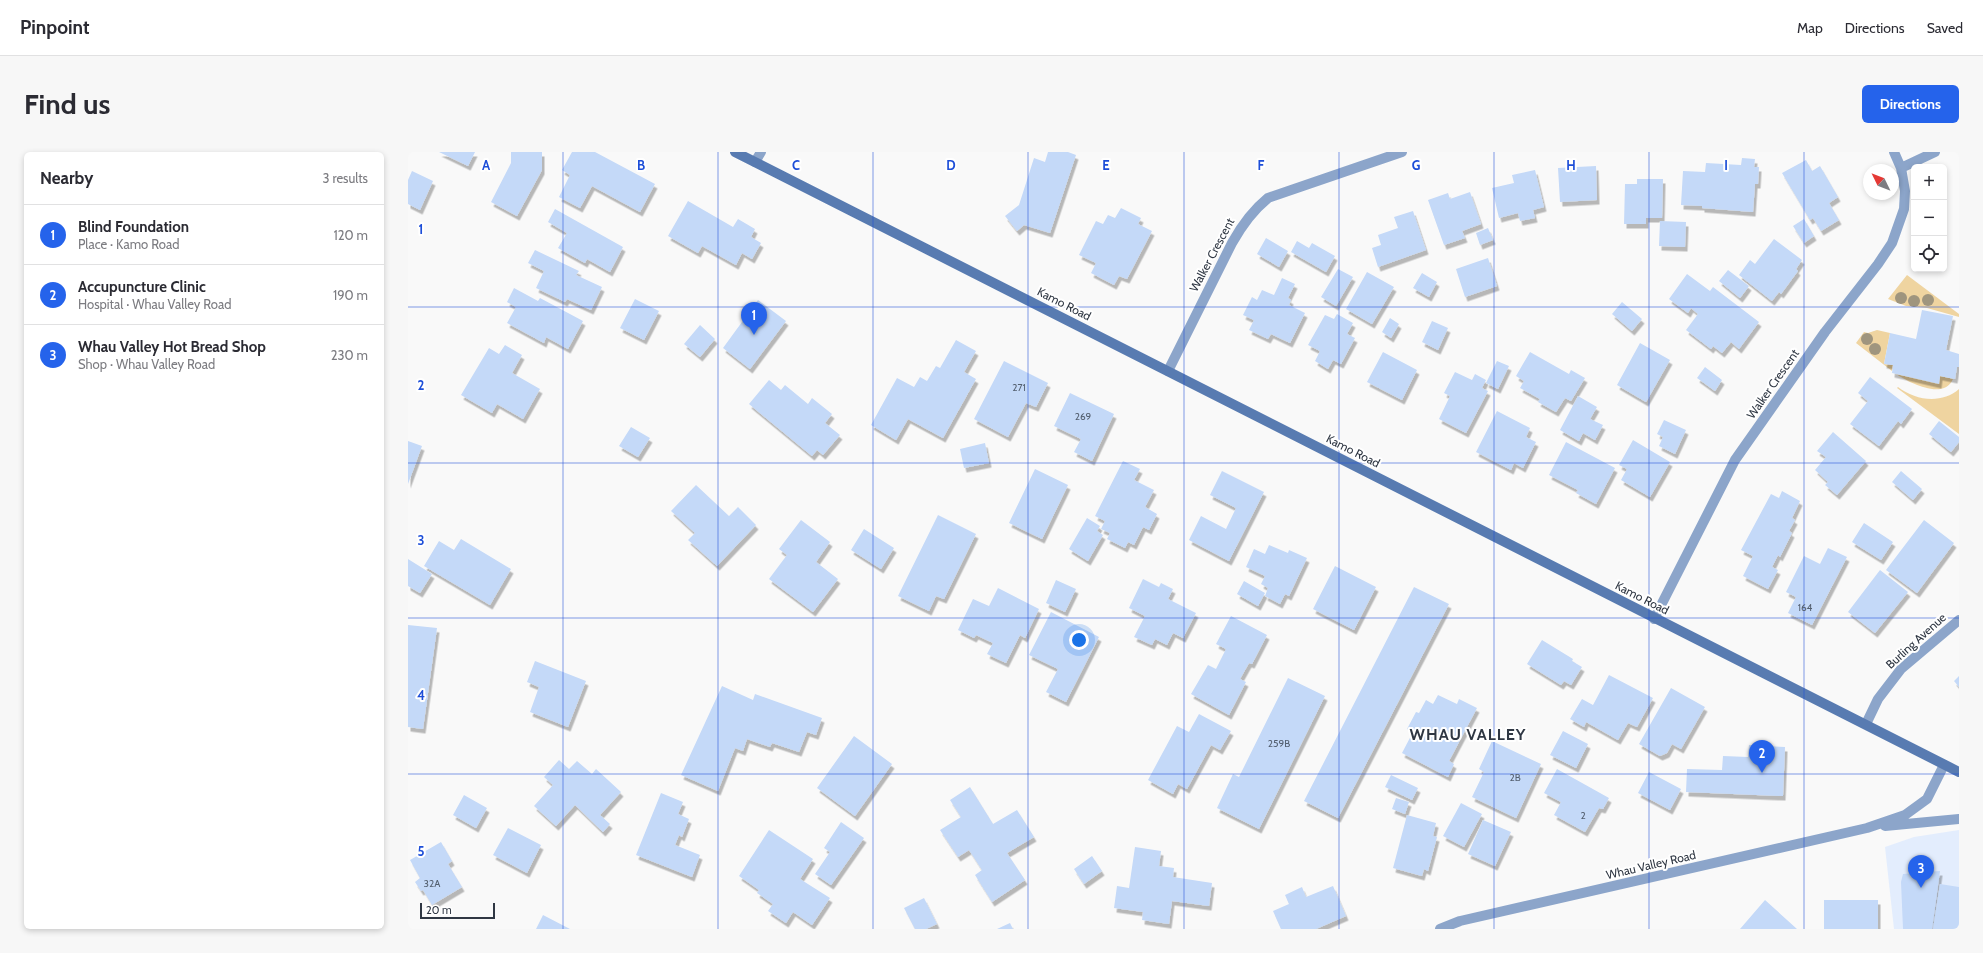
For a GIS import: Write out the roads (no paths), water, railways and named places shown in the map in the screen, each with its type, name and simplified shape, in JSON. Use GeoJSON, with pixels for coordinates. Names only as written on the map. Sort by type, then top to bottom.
{"type":"FeatureCollection","features":[{"type":"Feature","properties":{"kind":"main road","name":"Kamo Road"},"geometry":{"type":"LineString","coordinates":[[735,152],[1654,619],[1866,724],[1959,772]]}},
{"type":"Feature","properties":{"kind":"street"},"geometry":{"type":"LineString","coordinates":[[755,162],[761,152]]}},
{"type":"Feature","properties":{"kind":"street","name":"Walker Crescent"},"geometry":{"type":"LineString","coordinates":[[1168,371],[1232,243],[1243,224],[1256,208],[1268,198],[1402,152]]}},
{"type":"Feature","properties":{"kind":"street","name":"Walker Crescent"},"geometry":{"type":"LineString","coordinates":[[1654,619],[1735,460],[1825,332],[1874,270],[1892,243],[1904,210],[1906,191],[1901,168],[1894,152]]}},
{"type":"Feature","properties":{"kind":"street"},"geometry":{"type":"LineString","coordinates":[[1901,168],[1935,152]]}},
{"type":"Feature","properties":{"kind":"street","name":"Burling Avenue"},"geometry":{"type":"LineString","coordinates":[[1866,724],[1878,699],[1901,669],[1959,620]]}},
{"type":"Feature","properties":{"kind":"street","name":"Whau Valley Road"},"geometry":{"type":"LineString","coordinates":[[1440,929],[1460,921],[1868,828],[1905,815],[1927,799],[1944,765]]}},
{"type":"Feature","properties":{"kind":"street","name":"Whau Valley Road"},"geometry":{"type":"LineString","coordinates":[[1868,828],[1959,819]]}},
{"type":"Feature","properties":{"kind":"place","name":"Blind Foundation"},"geometry":{"type":"Point","coordinates":[754,335]}},
{"type":"Feature","properties":{"kind":"place","name":"Accupuncture Clinic"},"geometry":{"type":"Point","coordinates":[1762,773]}},
{"type":"Feature","properties":{"kind":"place","name":"Whau Valley Hot Bread Shop"},"geometry":{"type":"Point","coordinates":[1921,888]}},
{"type":"Feature","properties":{"kind":"district","name":"WHAU VALLEY"},"geometry":{"type":"Point","coordinates":[1468,734]}}]}
